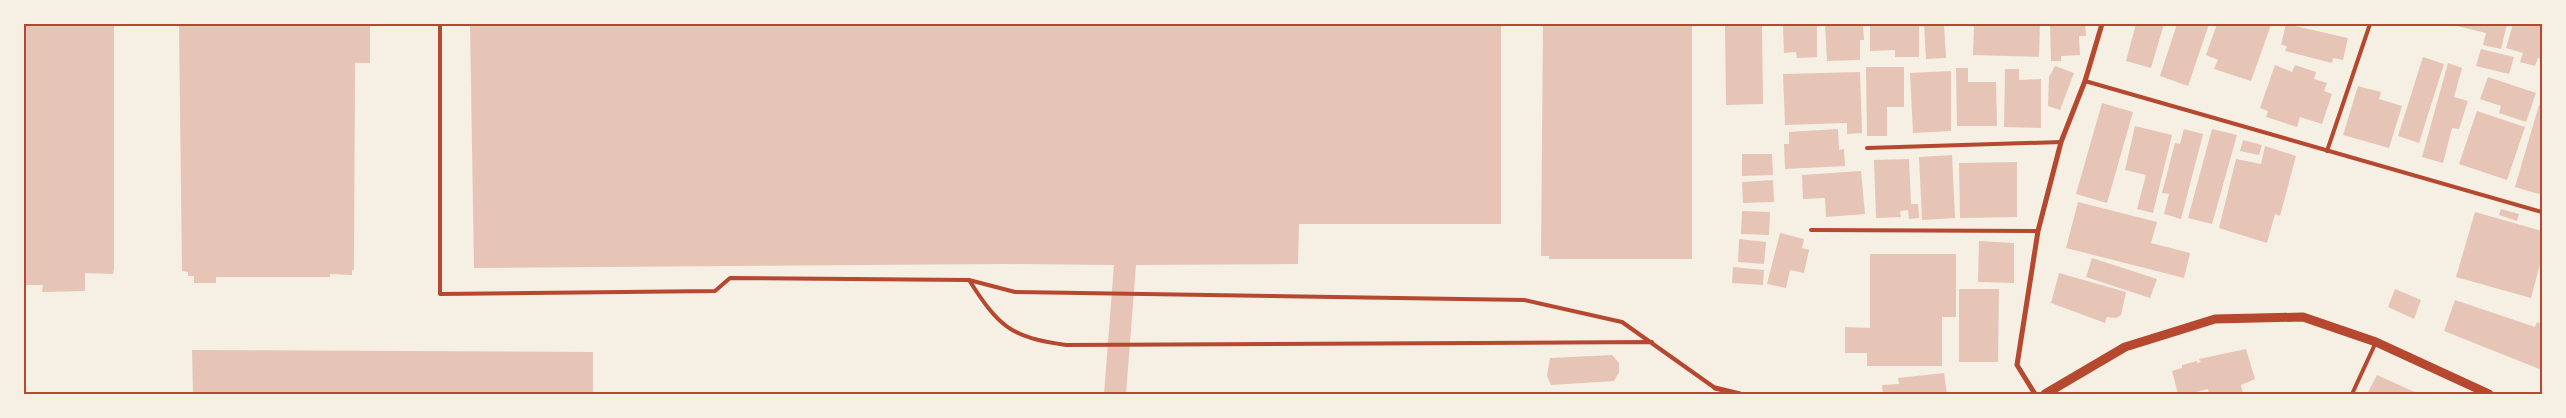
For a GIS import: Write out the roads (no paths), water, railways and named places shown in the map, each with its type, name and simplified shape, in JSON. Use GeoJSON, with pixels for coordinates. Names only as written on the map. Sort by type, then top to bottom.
{"type":"FeatureCollection","features":[{"type":"Feature","properties":{"kind":"street"},"geometry":{"type":"LineString","coordinates":[[2035,394],[2017,365],[2038,231],[2061,142],[2085,80],[2102,24]]}},
{"type":"Feature","properties":{"kind":"street"},"geometry":{"type":"LineString","coordinates":[[2045,394],[2125,347],[2215,319],[2303,317],[2376,342],[2489,394]]}},
{"type":"Feature","properties":{"kind":"street"},"geometry":{"type":"LineString","coordinates":[[1715,388],[1740,394]]}},
{"type":"Feature","properties":{"kind":"lane"},"geometry":{"type":"LineString","coordinates":[[440,24],[440,294],[715,291],[730,278],[969,280],[1015,292],[1524,300],[1622,322],[1715,388]]}},
{"type":"Feature","properties":{"kind":"lane"},"geometry":{"type":"LineString","coordinates":[[2327,151],[2370,24]]}},
{"type":"Feature","properties":{"kind":"lane"},"geometry":{"type":"LineString","coordinates":[[2085,80],[2542,212]]}},
{"type":"Feature","properties":{"kind":"lane"},"geometry":{"type":"LineString","coordinates":[[1867,148],[2061,142]]}},
{"type":"Feature","properties":{"kind":"lane"},"geometry":{"type":"LineString","coordinates":[[1811,230],[2038,231]]}},
{"type":"Feature","properties":{"kind":"lane"},"geometry":{"type":"LineString","coordinates":[[969,280],[990,312],[1012,332],[1036,341],[1066,345],[1652,342]]}},
{"type":"Feature","properties":{"kind":"lane"},"geometry":{"type":"LineString","coordinates":[[2352,394],[2376,342]]}}]}
